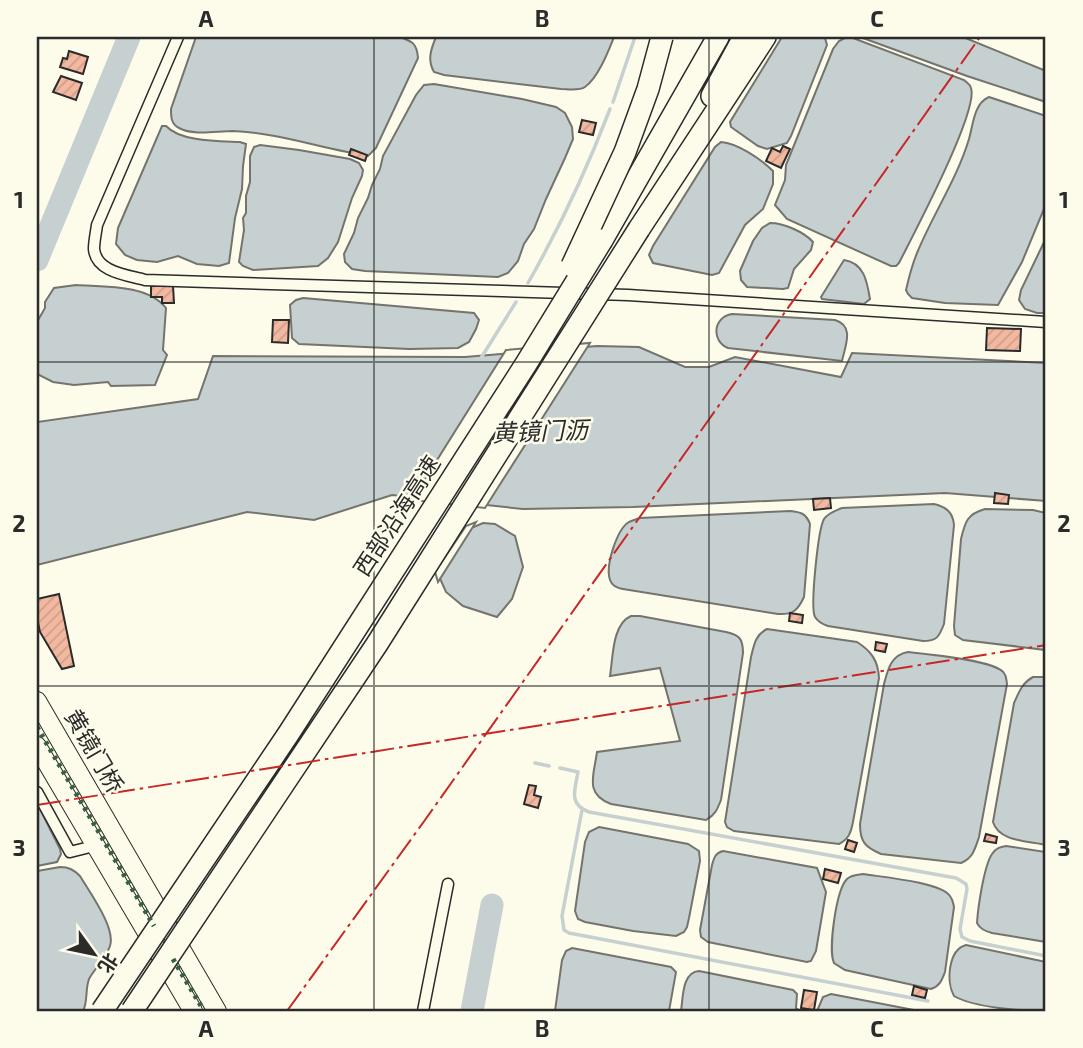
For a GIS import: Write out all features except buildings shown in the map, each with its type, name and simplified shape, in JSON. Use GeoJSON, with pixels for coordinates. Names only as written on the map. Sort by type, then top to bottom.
{"type":"FeatureCollection","features":[{"type":"Feature","properties":{"kind":"highway"},"geometry":{"type":"LineString","coordinates":[[526,364],[625,152],[648,89],[662,37]]}},
{"type":"Feature","properties":{"kind":"highway","name":"西部沿海高速"},"geometry":{"type":"LineString","coordinates":[[103,1011],[297,722],[526,364],[602,240],[718,37]]}},
{"type":"Feature","properties":{"kind":"highway"},"geometry":{"type":"LineString","coordinates":[[639,229],[744,37]]}},
{"type":"Feature","properties":{"kind":"highway"},"geometry":{"type":"LineString","coordinates":[[132,1011],[377,645],[639,229],[765,37]]}},
{"type":"Feature","properties":{"kind":"main road","name":"黄镜门桥"},"geometry":{"type":"LineString","coordinates":[[37,701],[217,1011]]}},
{"type":"Feature","properties":{"kind":"main road","name":"黄镜门桥"},"geometry":{"type":"LineString","coordinates":[[37,746],[193,1011]]}},
{"type":"Feature","properties":{"kind":"street"},"geometry":{"type":"LineString","coordinates":[[178,37],[97,225],[94,252],[99,262],[108,269],[145,279],[628,295],[1046,322]]}},
{"type":"Feature","properties":{"kind":"street"},"geometry":{"type":"LineString","coordinates":[[37,792],[71,852],[91,841]]}},
{"type":"Feature","properties":{"kind":"street"},"geometry":{"type":"LineString","coordinates":[[423,1011],[448,884]]}},
{"type":"Feature","properties":{"kind":"water"},"geometry":{"type":"Polygon","coordinates":[[[196,37],[399,37],[413,43],[418,58],[376,148],[368,156],[250,132],[191,132],[176,126],[172,120],[171,109],[196,37]]]}},
{"type":"Feature","properties":{"kind":"water"},"geometry":{"type":"Polygon","coordinates":[[[436,37],[614,37],[594,78],[585,87],[573,90],[434,72],[430,59],[436,37]]]}},
{"type":"Feature","properties":{"kind":"water"},"geometry":{"type":"Polygon","coordinates":[[[782,37],[822,37],[827,45],[787,143],[767,149],[758,146],[731,127],[730,122],[782,37]]]}},
{"type":"Feature","properties":{"kind":"water"},"geometry":{"type":"Polygon","coordinates":[[[860,37],[963,37],[1046,71],[1046,102],[967,76],[860,37]]]}},
{"type":"Feature","properties":{"kind":"water"},"geometry":{"type":"Polygon","coordinates":[[[845,38],[853,38],[964,80],[971,88],[971,101],[955,146],[896,266],[787,219],[775,205],[785,180],[786,165],[833,49],[845,38]]]}},
{"type":"Feature","properties":{"kind":"water"},"geometry":{"type":"Polygon","coordinates":[[[434,84],[556,107],[565,113],[572,127],[573,139],[534,229],[524,244],[518,261],[508,273],[498,277],[365,271],[352,269],[345,262],[344,254],[383,156],[416,95],[424,85],[434,84]]]}},
{"type":"Feature","properties":{"kind":"water"},"geometry":{"type":"Polygon","coordinates":[[[989,97],[1046,116],[1046,204],[1022,262],[998,305],[945,303],[912,298],[906,290],[915,258],[958,168],[977,109],[989,97]]]}},
{"type":"Feature","properties":{"kind":"water"},"geometry":{"type":"Polygon","coordinates":[[[162,126],[190,138],[246,144],[242,189],[229,263],[219,266],[197,264],[178,256],[157,262],[137,260],[125,255],[116,244],[118,228],[162,126]]]}},
{"type":"Feature","properties":{"kind":"water"},"geometry":{"type":"Polygon","coordinates":[[[721,142],[748,152],[773,171],[773,184],[763,209],[745,225],[719,273],[712,275],[653,263],[649,255],[653,246],[715,147],[721,142]]]}},
{"type":"Feature","properties":{"kind":"water"},"geometry":{"type":"Polygon","coordinates":[[[260,145],[350,159],[359,163],[363,170],[338,242],[328,258],[318,266],[253,270],[239,262],[250,182],[250,156],[254,147],[260,145]]]}},
{"type":"Feature","properties":{"kind":"water"},"geometry":{"type":"Polygon","coordinates":[[[770,223],[787,226],[804,235],[813,242],[811,250],[794,269],[788,288],[747,287],[741,280],[740,271],[753,241],[762,228],[770,223]]]}},
{"type":"Feature","properties":{"kind":"water"},"geometry":{"type":"Polygon","coordinates":[[[1046,238],[1046,313],[1037,313],[1025,309],[1019,300],[1021,290],[1046,238]]]}},
{"type":"Feature","properties":{"kind":"water"},"geometry":{"type":"Polygon","coordinates":[[[844,260],[856,265],[863,274],[870,299],[864,304],[821,297],[844,260]]]}},
{"type":"Feature","properties":{"kind":"water"},"geometry":{"type":"Polygon","coordinates":[[[76,285],[137,291],[158,300],[166,308],[163,350],[167,355],[155,385],[111,386],[108,382],[74,385],[53,382],[37,374],[37,322],[45,308],[45,302],[54,288],[76,285]]]}},
{"type":"Feature","properties":{"kind":"water"},"geometry":{"type":"Polygon","coordinates":[[[303,298],[474,313],[479,320],[469,342],[458,348],[409,349],[299,344],[292,338],[290,305],[303,298]]]}},
{"type":"Feature","properties":{"kind":"water"},"geometry":{"type":"Polygon","coordinates":[[[732,314],[835,320],[845,327],[847,332],[842,361],[728,348],[719,340],[716,330],[721,320],[732,314]]]}},
{"type":"Feature","properties":{"kind":"water","name":"黄镜门沥"},"geometry":{"type":"Polygon","coordinates":[[[597,346],[639,347],[685,367],[709,367],[735,357],[841,377],[852,353],[1046,363],[1046,501],[945,493],[633,507],[523,509],[392,495],[314,520],[247,512],[37,565],[37,422],[198,399],[213,356],[465,357],[597,346]]]}},
{"type":"Feature","properties":{"kind":"water"},"geometry":{"type":"Polygon","coordinates":[[[934,504],[948,511],[954,525],[944,624],[937,637],[923,641],[828,626],[817,620],[814,610],[814,584],[819,538],[826,517],[842,508],[934,504]]]}},
{"type":"Feature","properties":{"kind":"water"},"geometry":{"type":"Polygon","coordinates":[[[985,509],[1033,510],[1046,513],[1046,650],[963,640],[955,635],[961,539],[968,520],[974,513],[985,509]]]}},
{"type":"Feature","properties":{"kind":"water"},"geometry":{"type":"Polygon","coordinates":[[[790,511],[807,517],[810,524],[804,597],[797,608],[788,614],[623,589],[612,584],[610,580],[609,566],[613,548],[620,532],[629,522],[640,518],[790,511]]]}},
{"type":"Feature","properties":{"kind":"water"},"geometry":{"type":"Polygon","coordinates":[[[483,523],[495,524],[515,536],[523,567],[512,599],[497,617],[463,606],[446,592],[438,574],[469,529],[483,523]]]}},
{"type":"Feature","properties":{"kind":"water"},"geometry":{"type":"Polygon","coordinates":[[[631,616],[726,632],[737,636],[741,641],[743,653],[721,800],[712,816],[706,820],[611,804],[597,795],[594,789],[597,752],[680,741],[660,668],[610,676],[617,634],[620,626],[631,616]]]}},
{"type":"Feature","properties":{"kind":"water"},"geometry":{"type":"Polygon","coordinates":[[[767,629],[857,642],[870,653],[877,666],[879,678],[852,826],[847,837],[839,844],[734,831],[727,827],[725,822],[751,657],[757,637],[767,629]]]}},
{"type":"Feature","properties":{"kind":"water"},"geometry":{"type":"Polygon","coordinates":[[[908,652],[959,658],[988,665],[998,668],[1006,677],[1007,684],[979,837],[971,856],[961,863],[881,854],[862,840],[860,824],[884,684],[894,659],[908,652]]]}},
{"type":"Feature","properties":{"kind":"water"},"geometry":{"type":"Polygon","coordinates":[[[1033,677],[1046,677],[1046,845],[1008,837],[996,829],[993,822],[1014,703],[1023,685],[1033,677]]]}},
{"type":"Feature","properties":{"kind":"water"},"geometry":{"type":"Polygon","coordinates":[[[37,803],[61,854],[57,862],[37,866],[37,803]]]}},
{"type":"Feature","properties":{"kind":"water"},"geometry":{"type":"Polygon","coordinates":[[[599,827],[688,844],[699,851],[700,861],[684,932],[676,936],[633,931],[578,919],[575,911],[585,842],[589,832],[599,827]]]}},
{"type":"Feature","properties":{"kind":"water"},"geometry":{"type":"Polygon","coordinates":[[[1006,846],[1046,852],[1046,942],[992,933],[983,930],[977,923],[989,860],[995,850],[1006,846]]]}},
{"type":"Feature","properties":{"kind":"water"},"geometry":{"type":"Polygon","coordinates":[[[723,851],[817,868],[826,892],[816,951],[811,961],[708,942],[701,937],[712,865],[717,854],[723,851]]]}},
{"type":"Feature","properties":{"kind":"water"},"geometry":{"type":"Polygon","coordinates":[[[60,867],[71,869],[80,876],[106,920],[110,946],[89,979],[83,1011],[37,1011],[37,871],[60,867]]]}},
{"type":"Feature","properties":{"kind":"water"},"geometry":{"type":"Polygon","coordinates":[[[863,874],[935,887],[951,897],[954,907],[945,972],[937,986],[931,989],[845,970],[834,963],[833,934],[839,895],[847,879],[863,874]]]}},
{"type":"Feature","properties":{"kind":"water"},"geometry":{"type":"Polygon","coordinates":[[[966,945],[1046,962],[1046,1011],[986,1006],[954,996],[950,983],[950,967],[955,953],[966,945]]]}},
{"type":"Feature","properties":{"kind":"water"},"geometry":{"type":"Polygon","coordinates":[[[572,948],[671,967],[676,972],[669,1011],[555,1011],[562,960],[566,951],[572,948]]]}},
{"type":"Feature","properties":{"kind":"water"},"geometry":{"type":"Polygon","coordinates":[[[693,972],[793,990],[797,994],[796,1008],[800,1011],[681,1011],[686,981],[693,972]]]}},
{"type":"Feature","properties":{"kind":"water"},"geometry":{"type":"Polygon","coordinates":[[[831,994],[919,1011],[817,1011],[823,997],[831,994]]]}},
{"type":"Feature","properties":{"kind":"pier"},"geometry":{"type":"Polygon","coordinates":[[[590,343],[485,508],[412,500],[506,350],[590,343]]]}},
{"type":"Feature","properties":{"kind":"pier"},"geometry":{"type":"Polygon","coordinates":[[[476,522],[438,582],[435,572],[466,526],[476,522]]]}},
{"type":"Feature","properties":{"kind":"waterway"},"geometry":{"type":"LineString","coordinates":[[37,260],[129,37]]}},
{"type":"Feature","properties":{"kind":"waterway"},"geometry":{"type":"LineString","coordinates":[[613,102],[635,37]]}},
{"type":"Feature","properties":{"kind":"waterway"},"geometry":{"type":"LineString","coordinates":[[528,283],[572,198],[610,109]]}},
{"type":"Feature","properties":{"kind":"waterway"},"geometry":{"type":"LineString","coordinates":[[481,358],[516,302]]}},
{"type":"Feature","properties":{"kind":"waterway"},"geometry":{"type":"LineString","coordinates":[[535,763],[549,766]]}},
{"type":"Feature","properties":{"kind":"waterway"},"geometry":{"type":"LineString","coordinates":[[560,768],[578,772],[574,796],[578,805],[589,812],[956,878],[966,884],[967,889],[960,929],[962,937],[970,941],[1046,956]]}},
{"type":"Feature","properties":{"kind":"waterway"},"geometry":{"type":"LineString","coordinates":[[582,810],[562,916],[564,930],[569,933],[928,1001]]}},
{"type":"Feature","properties":{"kind":"waterway"},"geometry":{"type":"LineString","coordinates":[[472,1011],[492,905]]}},
{"type":"Feature","properties":{"kind":"hedge"},"geometry":{"type":"LineString","coordinates":[[37,727],[154,926]]}},
{"type":"Feature","properties":{"kind":"hedge"},"geometry":{"type":"LineString","coordinates":[[173,959],[204,1011]]}},
{"type":"Feature","properties":{"kind":"power"},"geometry":{"type":"LineString","coordinates":[[287,1011],[980,37]]}},
{"type":"Feature","properties":{"kind":"power"},"geometry":{"type":"LineString","coordinates":[[37,805],[1046,645]]}}]}
